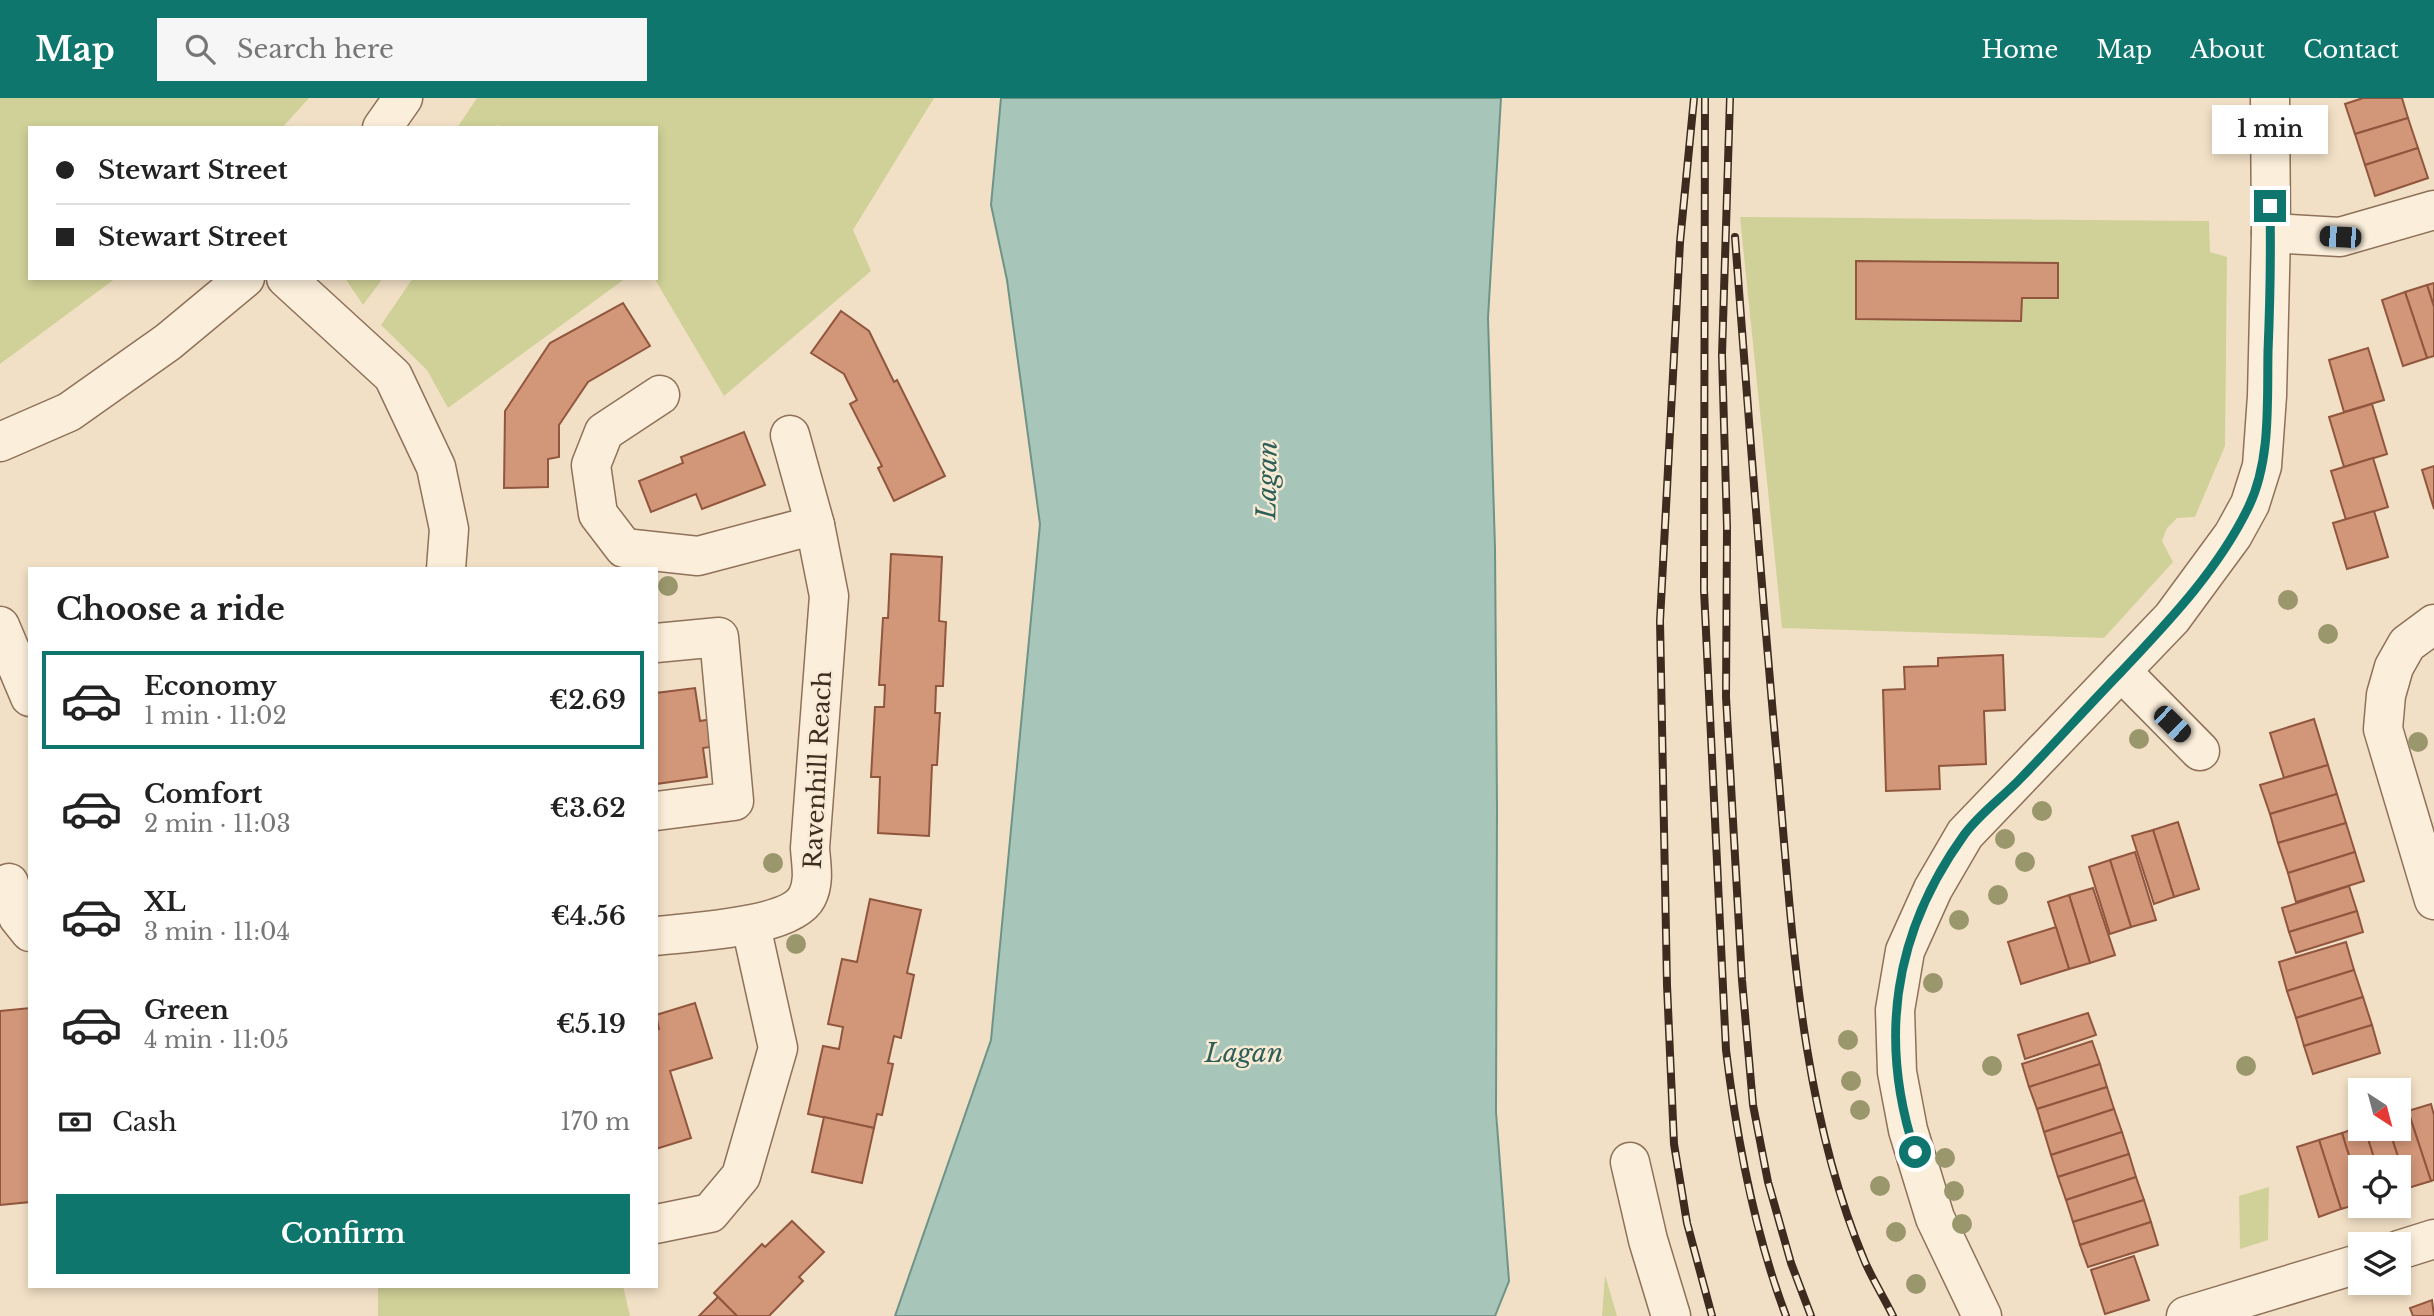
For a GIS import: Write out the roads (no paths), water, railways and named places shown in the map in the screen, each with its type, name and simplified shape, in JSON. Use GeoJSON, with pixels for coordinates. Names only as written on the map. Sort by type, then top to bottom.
{"type":"FeatureCollection","features":[{"type":"Feature","properties":{"kind":"street"},"geometry":{"type":"LineString","coordinates":[[383,126],[403,98]]}},
{"type":"Feature","properties":{"kind":"street"},"geometry":{"type":"LineString","coordinates":[[1982,1316],[1935,1218],[1908,1130],[1896,1072],[1895,1010],[1905,951],[1933,888],[1965,834],[2172,618],[2233,535],[2250,504],[2262,466],[2267,396],[2271,233],[2270,98]]}},
{"type":"Feature","properties":{"kind":"street"},"geometry":{"type":"LineString","coordinates":[[2271,233],[2340,237],[2434,210]]}},
{"type":"Feature","properties":{"kind":"street"},"geometry":{"type":"LineString","coordinates":[[0,442],[69,412],[168,342],[243,280]]}},
{"type":"Feature","properties":{"kind":"street"},"geometry":{"type":"LineString","coordinates":[[288,280],[393,376],[436,467],[449,529],[446,567]]}},
{"type":"Feature","properties":{"kind":"street"},"geometry":{"type":"LineString","coordinates":[[660,395],[604,432],[591,465],[598,514],[624,548],[698,556],[815,525]]}},
{"type":"Feature","properties":{"kind":"street","name":"Ravenhill Reach"},"geometry":{"type":"LineString","coordinates":[[658,936],[751,926],[794,910],[807,898],[812,879],[810,848],[829,596],[815,525],[790,435]]}},
{"type":"Feature","properties":{"kind":"street"},"geometry":{"type":"LineString","coordinates":[[2434,624],[2407,644],[2394,667],[2386,695],[2383,729],[2434,900]]}},
{"type":"Feature","properties":{"kind":"street"},"geometry":{"type":"LineString","coordinates":[[0,626],[28,692]]}},
{"type":"Feature","properties":{"kind":"street"},"geometry":{"type":"LineString","coordinates":[[658,643],[719,637],[734,801],[658,811]]}},
{"type":"Feature","properties":{"kind":"street"},"geometry":{"type":"LineString","coordinates":[[2121,671],[2200,751]]}},
{"type":"Feature","properties":{"kind":"street"},"geometry":{"type":"LineString","coordinates":[[13,877],[18,917],[28,930]]}},
{"type":"Feature","properties":{"kind":"street"},"geometry":{"type":"LineString","coordinates":[[658,1224],[710,1213],[741,1176],[779,1048],[751,926]]}},
{"type":"Feature","properties":{"kind":"street"},"geometry":{"type":"LineString","coordinates":[[1630,1162],[1648,1240],[1671,1316]]}},
{"type":"Feature","properties":{"kind":"street"},"geometry":{"type":"LineString","coordinates":[[2411,1246],[2434,1239]]}},
{"type":"Feature","properties":{"kind":"street"},"geometry":{"type":"LineString","coordinates":[[2186,1316],[2348,1267]]}},
{"type":"Feature","properties":{"kind":"water","name":"Lagan"},"geometry":{"type":"Polygon","coordinates":[[[1001,98],[1501,98],[1488,318],[1495,548],[1496,1112],[1509,1281],[1495,1316],[895,1316],[991,1040],[1040,524],[1007,280],[991,205],[1001,98]]]}},
{"type":"Feature","properties":{"kind":"railway"},"geometry":{"type":"LineString","coordinates":[[1694,98],[1680,242],[1660,621],[1667,985],[1674,1144],[1687,1223],[1712,1316]]}},
{"type":"Feature","properties":{"kind":"railway"},"geometry":{"type":"LineString","coordinates":[[1705,98],[1704,590],[1726,1050],[1748,1185],[1786,1316]]}},
{"type":"Feature","properties":{"kind":"railway"},"geometry":{"type":"LineString","coordinates":[[1730,98],[1722,355],[1727,527],[1726,697],[1742,980],[1753,1105],[1768,1182],[1791,1263],[1811,1316]]}},
{"type":"Feature","properties":{"kind":"railway"},"geometry":{"type":"LineString","coordinates":[[1735,237],[1788,886],[1802,1015],[1812,1078],[1843,1202],[1865,1262],[1893,1316]]}}]}
